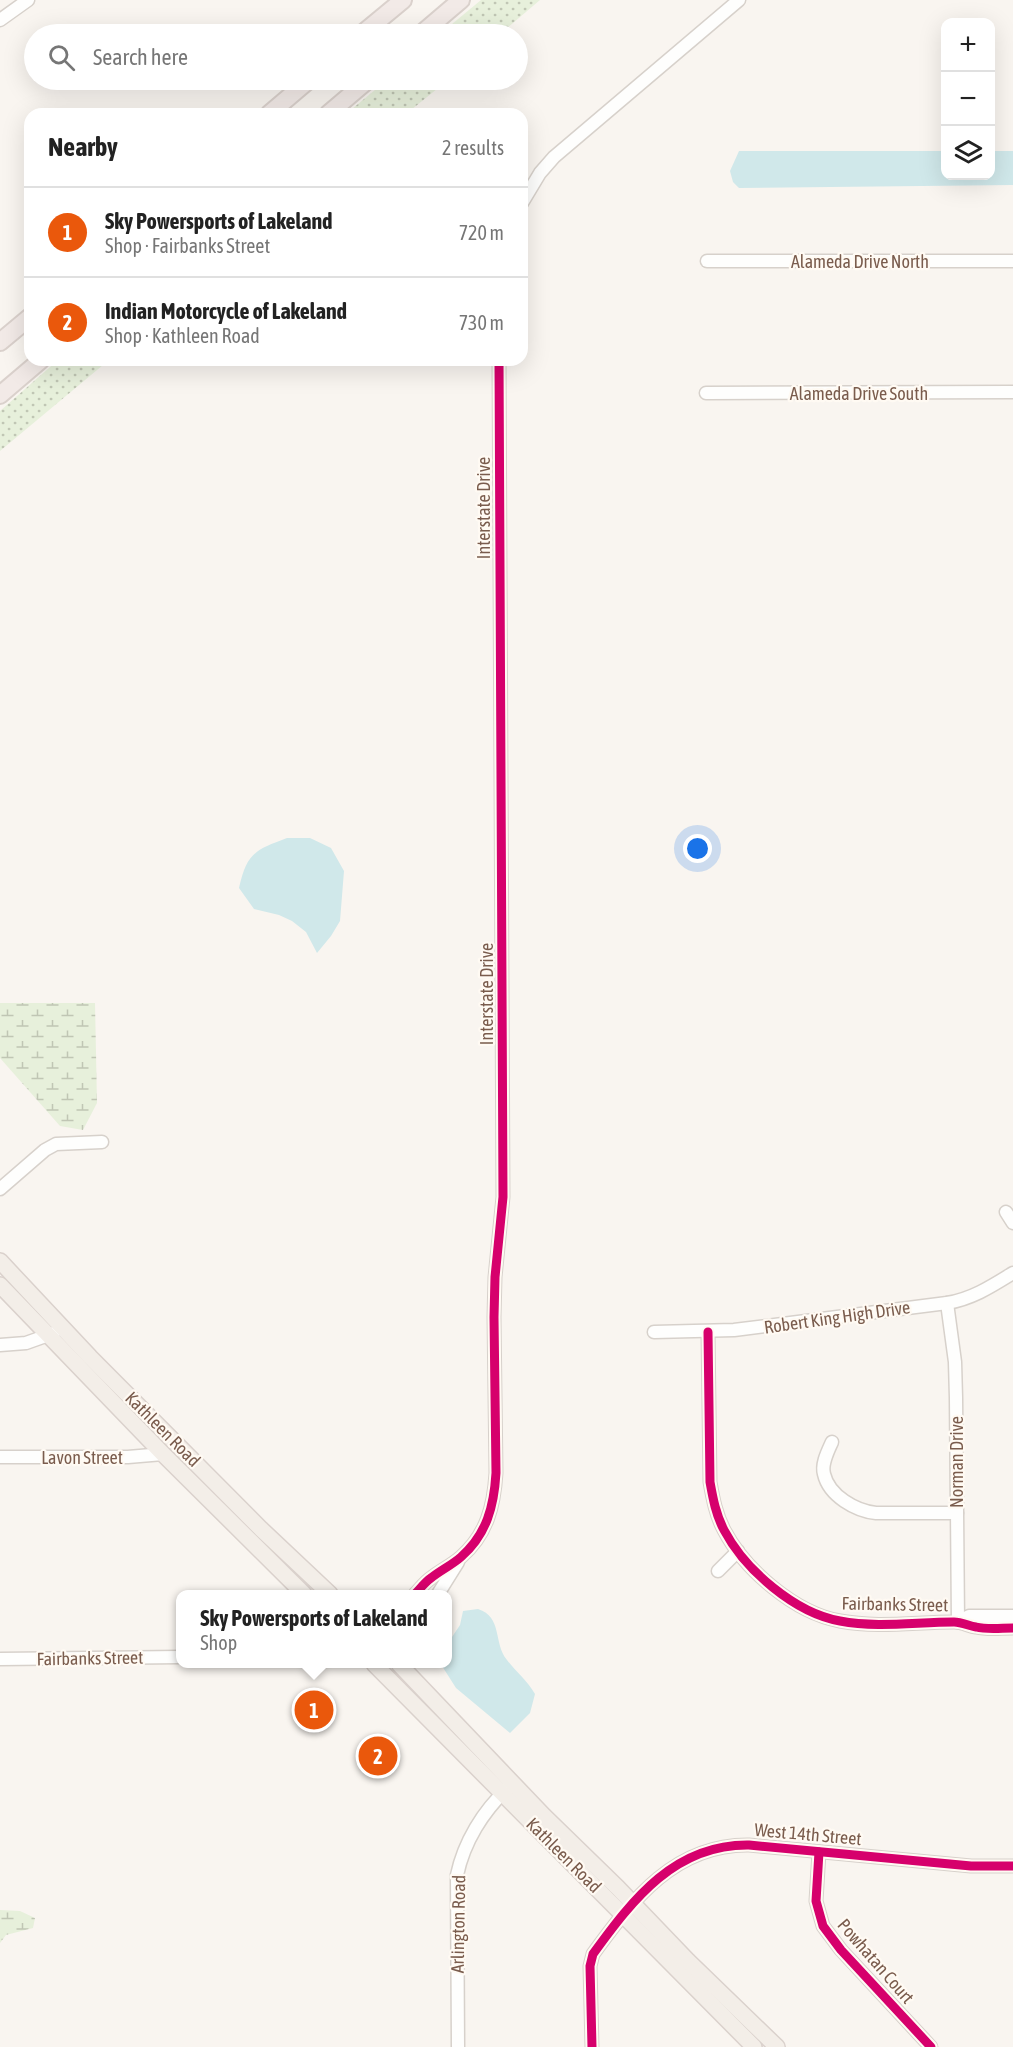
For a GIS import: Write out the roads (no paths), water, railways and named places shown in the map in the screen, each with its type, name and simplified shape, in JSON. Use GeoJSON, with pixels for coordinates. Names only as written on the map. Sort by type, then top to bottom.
{"type":"FeatureCollection","features":[{"type":"Feature","properties":{"kind":"highway"},"geometry":{"type":"LineString","coordinates":[[374,24],[403,0]]}},
{"type":"Feature","properties":{"kind":"highway"},"geometry":{"type":"LineString","coordinates":[[433,24],[461,0]]}},
{"type":"Feature","properties":{"kind":"highway"},"geometry":{"type":"LineString","coordinates":[[276,108],[297,90]]}},
{"type":"Feature","properties":{"kind":"highway"},"geometry":{"type":"LineString","coordinates":[[335,108],[356,90]]}},
{"type":"Feature","properties":{"kind":"highway"},"geometry":{"type":"LineString","coordinates":[[0,342],[7,333],[24,321]]}},
{"type":"Feature","properties":{"kind":"highway"},"geometry":{"type":"LineString","coordinates":[[0,396],[34,366]]}},
{"type":"Feature","properties":{"kind":"main road","name":"Kathleen Road"},"geometry":{"type":"LineString","coordinates":[[0,1261],[261,1529],[326,1590]]}},
{"type":"Feature","properties":{"kind":"main road","name":"Kathleen Road"},"geometry":{"type":"LineString","coordinates":[[0,1285],[163,1454],[300,1590]]}},
{"type":"Feature","properties":{"kind":"main road","name":"Kathleen Road"},"geometry":{"type":"LineString","coordinates":[[378,1668],[502,1794],[687,1961],[777,2047]]}},
{"type":"Feature","properties":{"kind":"main road","name":"Kathleen Road"},"geometry":{"type":"LineString","coordinates":[[403,1668],[514,1783],[754,2047]]}},
{"type":"Feature","properties":{"kind":"street"},"geometry":{"type":"LineString","coordinates":[[0,20],[28,0]]}},
{"type":"Feature","properties":{"kind":"street"},"geometry":{"type":"LineString","coordinates":[[528,193],[540,173],[554,157],[739,0]]}},
{"type":"Feature","properties":{"kind":"street","name":"Alameda Drive North"},"geometry":{"type":"LineString","coordinates":[[706,261],[1013,261]]}},
{"type":"Feature","properties":{"kind":"street","name":"Interstate Drive"},"geometry":{"type":"LineString","coordinates":[[419,1590],[428,1580],[460,1558],[470,1548],[486,1526],[495,1490],[495,1277],[503,1197],[499,366]]}},
{"type":"Feature","properties":{"kind":"street","name":"Alameda Drive South"},"geometry":{"type":"LineString","coordinates":[[706,393],[1013,392]]}},
{"type":"Feature","properties":{"kind":"street"},"geometry":{"type":"LineString","coordinates":[[0,1189],[45,1150],[56,1144],[102,1143]]}},
{"type":"Feature","properties":{"kind":"street","name":"Robert King High Drive"},"geometry":{"type":"LineString","coordinates":[[654,1332],[708,1332],[764,1327],[947,1303],[990,1288],[1013,1273]]}},
{"type":"Feature","properties":{"kind":"street","name":"Norman Drive"},"geometry":{"type":"LineString","coordinates":[[947,1303],[955,1362],[958,1622]]}},
{"type":"Feature","properties":{"kind":"street"},"geometry":{"type":"LineString","coordinates":[[0,1345],[26,1343],[49,1336],[63,1328]]}},
{"type":"Feature","properties":{"kind":"street","name":"Fairbanks Street"},"geometry":{"type":"LineString","coordinates":[[708,1332],[710,1482],[713,1501],[724,1531],[738,1551],[779,1593],[797,1605],[836,1621],[863,1624],[958,1622],[979,1628],[1013,1628]]}},
{"type":"Feature","properties":{"kind":"street"},"geometry":{"type":"LineString","coordinates":[[832,1442],[824,1467],[824,1475],[838,1495],[851,1505],[876,1513],[957,1513]]}},
{"type":"Feature","properties":{"kind":"street","name":"Lavon Street"},"geometry":{"type":"LineString","coordinates":[[0,1457],[128,1457],[163,1454]]}},
{"type":"Feature","properties":{"kind":"street"},"geometry":{"type":"LineString","coordinates":[[718,1571],[738,1551]]}},
{"type":"Feature","properties":{"kind":"street","name":"Interstate Drive"},"geometry":{"type":"LineString","coordinates":[[440,1590],[460,1558]]}},
{"type":"Feature","properties":{"kind":"street","name":"Fairbanks Street"},"geometry":{"type":"LineString","coordinates":[[958,1622],[969,1616],[1013,1616]]}},
{"type":"Feature","properties":{"kind":"street","name":"Fairbanks Street"},"geometry":{"type":"LineString","coordinates":[[0,1659],[176,1656]]}},
{"type":"Feature","properties":{"kind":"street","name":"Arlington Road"},"geometry":{"type":"LineString","coordinates":[[458,2047],[457,1875],[465,1848],[484,1816],[514,1783]]}},
{"type":"Feature","properties":{"kind":"street","name":"West 14th Street"},"geometry":{"type":"LineString","coordinates":[[592,2047],[591,1960],[593,1954],[628,1909],[660,1877],[696,1854],[731,1845],[749,1845],[971,1866],[1013,1866]]}},
{"type":"Feature","properties":{"kind":"street","name":"Powhatan Court"},"geometry":{"type":"LineString","coordinates":[[819,1852],[816,1901],[823,1926],[841,1950],[931,2047]]}},
{"type":"Feature","properties":{"kind":"water"},"geometry":{"type":"Polygon","coordinates":[[[739,151],[941,151],[941,180],[995,180],[995,151],[1013,151],[1013,185],[739,188],[733,182],[730,171],[739,151]]]}},
{"type":"Feature","properties":{"kind":"water"},"geometry":{"type":"Polygon","coordinates":[[[287,838],[310,838],[331,848],[344,871],[340,921],[317,953],[306,932],[292,921],[279,915],[254,909],[239,888],[245,867],[254,854],[287,838]]]}},
{"type":"Feature","properties":{"kind":"water"},"geometry":{"type":"Polygon","coordinates":[[[478,1609],[491,1618],[507,1660],[535,1694],[530,1713],[510,1733],[456,1688],[443,1668],[452,1668],[452,1637],[460,1625],[463,1611],[478,1609]]]}},
{"type":"Feature","properties":{"kind":"place","name":"Sky Powersports of Lakeland"},"geometry":{"type":"Point","coordinates":[314,1710]}},
{"type":"Feature","properties":{"kind":"place","name":"Indian Motorcycle of Lakeland"},"geometry":{"type":"Point","coordinates":[378,1756]}}]}
